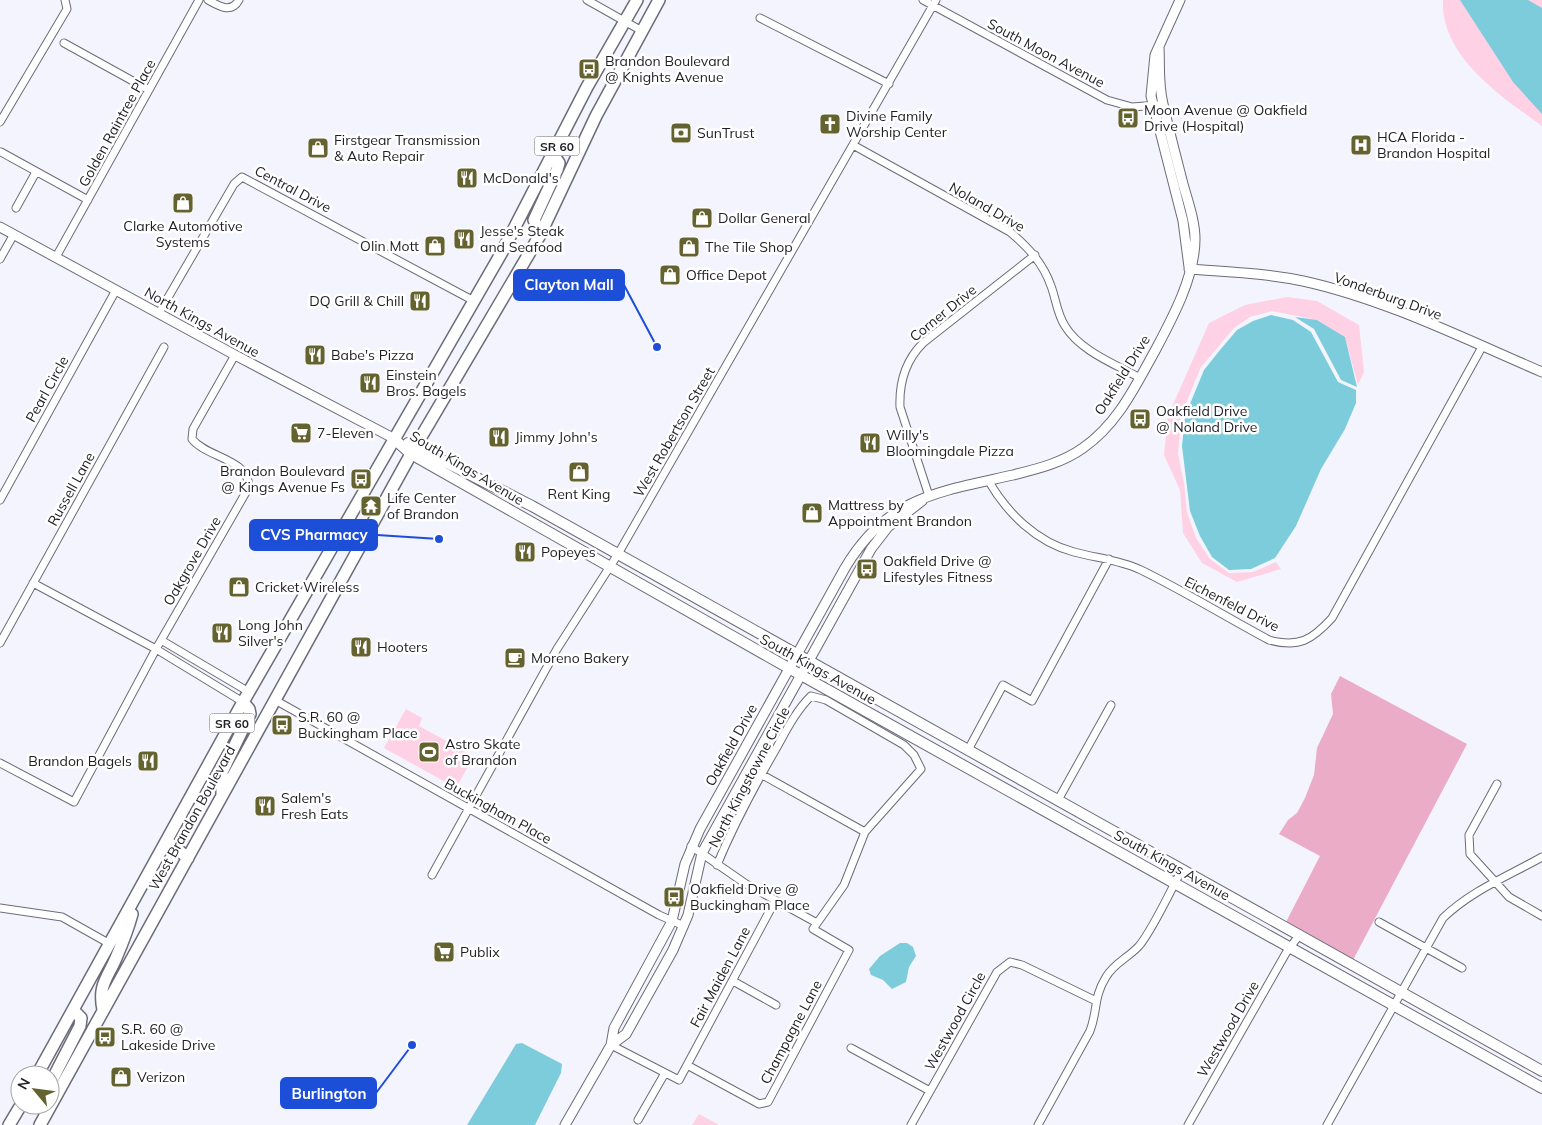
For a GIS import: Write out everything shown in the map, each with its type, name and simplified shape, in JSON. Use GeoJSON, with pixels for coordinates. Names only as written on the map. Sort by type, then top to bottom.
{"type":"FeatureCollection","features":[{"type":"Feature","properties":{"kind":"highway","name":"West Brandon Boulevard"},"geometry":{"type":"LineString","coordinates":[[43,1065],[246,697],[393,438],[474,301],[530,200],[586,87],[637,0]]}},
{"type":"Feature","properties":{"kind":"highway","name":"West Brandon Boulevard"},"geometry":{"type":"LineString","coordinates":[[40,1125],[414,449],[540,235],[600,108],[659,0]]}},
{"type":"Feature","properties":{"kind":"highway"},"geometry":{"type":"LineString","coordinates":[[540,235],[534,220],[558,170],[559,163],[553,154]]}},
{"type":"Feature","properties":{"kind":"highway"},"geometry":{"type":"LineString","coordinates":[[222,796],[222,772],[250,714],[246,697]]}},
{"type":"Feature","properties":{"kind":"highway"},"geometry":{"type":"LineString","coordinates":[[167,841],[188,858]]}},
{"type":"Feature","properties":{"kind":"highway"},"geometry":{"type":"LineString","coordinates":[[103,1010],[101,1000],[103,983],[128,930],[137,896]]}},
{"type":"Feature","properties":{"kind":"highway"},"geometry":{"type":"LineString","coordinates":[[60,1065],[80,1026],[81,1018],[73,1010]]}},
{"type":"Feature","properties":{"kind":"main road","name":"South Kings Avenue"},"geometry":{"type":"LineString","coordinates":[[393,438],[618,554],[1542,1071]]}},
{"type":"Feature","properties":{"kind":"main road","name":"South Kings Avenue"},"geometry":{"type":"LineString","coordinates":[[414,449],[610,567],[851,703],[1395,1004],[1542,1088]]}},
{"type":"Feature","properties":{"kind":"main road"},"geometry":{"type":"LineString","coordinates":[[851,703],[904,725],[932,740],[940,742],[949,740]]}},
{"type":"Feature","properties":{"kind":"street"},"geometry":{"type":"LineString","coordinates":[[0,122],[67,9],[65,0]]}},
{"type":"Feature","properties":{"kind":"street","name":"Golden Raintree Place"},"geometry":{"type":"LineString","coordinates":[[56,257],[199,0]]}},
{"type":"Feature","properties":{"kind":"street"},"geometry":{"type":"LineString","coordinates":[[208,0],[223,8],[230,8],[239,0]]}},
{"type":"Feature","properties":{"kind":"street"},"geometry":{"type":"LineString","coordinates":[[587,0],[642,31]]}},
{"type":"Feature","properties":{"kind":"street","name":"South Moon Avenue"},"geometry":{"type":"LineString","coordinates":[[924,0],[934,3],[1107,100],[1124,106],[1163,104]]}},
{"type":"Feature","properties":{"kind":"street","name":"Oakfield Drive"},"geometry":{"type":"LineString","coordinates":[[565,1125],[611,1045],[614,1028],[672,922],[691,846],[789,668],[862,541],[874,528],[912,501],[1040,468],[1077,452],[1090,443],[1114,419],[1140,378],[1175,314],[1194,252],[1194,228],[1152,106],[1151,77],[1155,55],[1166,26],[1180,0]]}},
{"type":"Feature","properties":{"kind":"street","name":"West Robertson Street"},"geometry":{"type":"LineString","coordinates":[[432,875],[557,648],[618,554],[934,3]]}},
{"type":"Feature","properties":{"kind":"street"},"geometry":{"type":"LineString","coordinates":[[760,18],[888,84]]}},
{"type":"Feature","properties":{"kind":"street"},"geometry":{"type":"LineString","coordinates":[[64,43],[149,90]]}},
{"type":"Feature","properties":{"kind":"street","name":"Oakfield Drive"},"geometry":{"type":"LineString","coordinates":[[1159,47],[1158,78],[1174,169]]}},
{"type":"Feature","properties":{"kind":"street","name":"Noland Drive"},"geometry":{"type":"LineString","coordinates":[[852,145],[1010,232],[1035,255],[1051,286],[1060,316],[1070,333],[1085,347],[1140,378]]}},
{"type":"Feature","properties":{"kind":"street"},"geometry":{"type":"LineString","coordinates":[[0,152],[88,200]]}},
{"type":"Feature","properties":{"kind":"street"},"geometry":{"type":"LineString","coordinates":[[16,208],[36,172]]}},
{"type":"Feature","properties":{"kind":"street","name":"Central Drive"},"geometry":{"type":"LineString","coordinates":[[158,313],[234,184],[242,177],[474,301]]}},
{"type":"Feature","properties":{"kind":"street","name":"North Kings Avenue"},"geometry":{"type":"LineString","coordinates":[[0,227],[235,356],[393,438]]}},
{"type":"Feature","properties":{"kind":"street"},"geometry":{"type":"LineString","coordinates":[[0,259],[14,234]]}},
{"type":"Feature","properties":{"kind":"street","name":"Corner Drive"},"geometry":{"type":"LineString","coordinates":[[929,496],[900,408],[900,387],[905,370],[910,359],[923,343],[1035,255]]}},
{"type":"Feature","properties":{"kind":"street","name":"Vonderburg Drive"},"geometry":{"type":"LineString","coordinates":[[1189,269],[1262,274],[1327,287],[1378,304],[1542,371]]}},
{"type":"Feature","properties":{"kind":"street","name":"Pearl Circle"},"geometry":{"type":"LineString","coordinates":[[0,500],[116,290]]}},
{"type":"Feature","properties":{"kind":"street","name":"Russell Lane"},"geometry":{"type":"LineString","coordinates":[[0,643],[164,347]]}},
{"type":"Feature","properties":{"kind":"street","name":"Eichenfeld Drive"},"geometry":{"type":"LineString","coordinates":[[988,480],[998,498],[1013,515],[1040,537],[1072,552],[1108,559],[1139,570],[1269,640],[1285,644],[1302,642],[1319,633],[1332,618],[1482,347]]}},
{"type":"Feature","properties":{"kind":"street","name":"Oakgrove Drive"},"geometry":{"type":"LineString","coordinates":[[0,762],[74,802],[156,649],[249,486],[249,477],[244,470],[197,446],[192,438],[193,429],[235,356]]}},
{"type":"Feature","properties":{"kind":"street","name":"Oakfield Drive"},"geometry":{"type":"LineString","coordinates":[[611,1045],[626,1034],[673,950],[684,926],[702,853],[876,541],[896,521],[929,496]]}},
{"type":"Feature","properties":{"kind":"street"},"geometry":{"type":"LineString","coordinates":[[968,750],[1003,685],[1032,701],[1108,559]]}},
{"type":"Feature","properties":{"kind":"street"},"geometry":{"type":"LineString","coordinates":[[33,582],[246,697]]}},
{"type":"Feature","properties":{"kind":"street"},"geometry":{"type":"LineString","coordinates":[[161,640],[246,697]]}},
{"type":"Feature","properties":{"kind":"street","name":"North Kingstowne Circle"},"geometry":{"type":"LineString","coordinates":[[776,901],[717,865],[730,835],[762,774],[800,706],[811,696],[826,700],[904,745],[914,755],[921,769],[865,832]]}},
{"type":"Feature","properties":{"kind":"street","name":"Buckingham Place"},"geometry":{"type":"LineString","coordinates":[[275,700],[672,922],[684,926]]}},
{"type":"Feature","properties":{"kind":"street"},"geometry":{"type":"LineString","coordinates":[[1058,800],[1111,705]]}},
{"type":"Feature","properties":{"kind":"street"},"geometry":{"type":"LineString","coordinates":[[750,768],[865,832],[844,885],[817,923]]}},
{"type":"Feature","properties":{"kind":"street"},"geometry":{"type":"LineString","coordinates":[[1497,784],[1469,835],[1470,854],[1495,884],[1509,897],[1542,916]]}},
{"type":"Feature","properties":{"kind":"street"},"geometry":{"type":"LineString","coordinates":[[691,846],[717,865]]}},
{"type":"Feature","properties":{"kind":"street"},"geometry":{"type":"LineString","coordinates":[[1327,1125],[1443,918],[1457,904],[1476,891],[1495,884],[1542,857]]}},
{"type":"Feature","properties":{"kind":"street"},"geometry":{"type":"LineString","coordinates":[[1038,1125],[1090,1031],[1096,1015],[1094,1000],[1115,965],[1129,956],[1140,944],[1182,869]]}},
{"type":"Feature","properties":{"kind":"street","name":"Champagne Lane"},"geometry":{"type":"LineString","coordinates":[[687,1065],[758,1104],[768,1102],[848,950],[813,929],[817,923],[776,901]]}},
{"type":"Feature","properties":{"kind":"street","name":"Fair Maiden Lane"},"geometry":{"type":"LineString","coordinates":[[687,1065],[776,901]]}},
{"type":"Feature","properties":{"kind":"street"},"geometry":{"type":"LineString","coordinates":[[0,908],[62,917],[110,944]]}},
{"type":"Feature","properties":{"kind":"street"},"geometry":{"type":"LineString","coordinates":[[1379,922],[1462,968]]}},
{"type":"Feature","properties":{"kind":"street","name":"Westwood Drive"},"geometry":{"type":"LineString","coordinates":[[1188,1125],[1286,953],[1292,948],[1300,934]]}},
{"type":"Feature","properties":{"kind":"street","name":"Westwood Circle"},"geometry":{"type":"LineString","coordinates":[[911,1125],[997,972],[1010,962],[1022,965],[1094,1000]]}},
{"type":"Feature","properties":{"kind":"street"},"geometry":{"type":"LineString","coordinates":[[733,981],[776,1005]]}},
{"type":"Feature","properties":{"kind":"street"},"geometry":{"type":"LineString","coordinates":[[611,1045],[679,1080],[687,1065]]}},
{"type":"Feature","properties":{"kind":"street"},"geometry":{"type":"LineString","coordinates":[[852,1048],[930,1091]]}},
{"type":"Feature","properties":{"kind":"street"},"geometry":{"type":"LineString","coordinates":[[638,1120],[665,1073]]}},
{"type":"Feature","properties":{"kind":"shaded area"},"geometry":{"type":"Polygon","coordinates":[[[1443,0],[1542,0],[1542,126],[1492,88],[1462,57],[1452,39],[1445,20],[1443,0]]]}},
{"type":"Feature","properties":{"kind":"shaded area"},"geometry":{"type":"Polygon","coordinates":[[[1287,297],[1317,301],[1359,325],[1364,372],[1358,385],[1345,337],[1317,320],[1272,311],[1250,317],[1234,328],[1201,367],[1181,415],[1178,454],[1187,512],[1196,538],[1210,559],[1229,573],[1253,572],[1276,562],[1281,569],[1237,582],[1202,563],[1183,533],[1180,490],[1164,455],[1168,416],[1209,323],[1245,305],[1287,297]]]}},
{"type":"Feature","properties":{"kind":"shaded area"},"geometry":{"type":"Polygon","coordinates":[[[1340,676],[1467,744],[1353,960],[1286,922],[1320,856],[1279,834],[1288,820],[1297,813],[1314,775],[1317,748],[1333,714],[1331,694],[1340,676]]]}},
{"type":"Feature","properties":{"kind":"shaded area","name":"Astro Skate of Brandon"},"geometry":{"type":"Polygon","coordinates":[[[406,709],[422,718],[419,726],[474,756],[456,788],[384,748],[406,709]]]}},
{"type":"Feature","properties":{"kind":"shaded area"},"geometry":{"type":"Polygon","coordinates":[[[699,1114],[719,1125],[692,1125],[699,1114]]]}},
{"type":"Feature","properties":{"kind":"water"},"geometry":{"type":"Polygon","coordinates":[[[1460,0],[1528,0],[1542,8],[1542,114],[1513,82],[1460,0]]]}},
{"type":"Feature","properties":{"kind":"water"},"geometry":{"type":"Polygon","coordinates":[[[1271,315],[1293,320],[1311,332],[1338,382],[1356,390],[1356,403],[1345,429],[1321,469],[1296,526],[1275,558],[1251,569],[1229,570],[1212,557],[1200,536],[1190,511],[1182,446],[1185,416],[1204,370],[1237,330],[1253,321],[1271,315]]]}},
{"type":"Feature","properties":{"kind":"water"},"geometry":{"type":"Polygon","coordinates":[[[1295,317],[1317,320],[1345,337],[1357,387],[1341,380],[1314,329],[1295,317]]]}},
{"type":"Feature","properties":{"kind":"water"},"geometry":{"type":"Polygon","coordinates":[[[900,943],[907,943],[913,947],[916,956],[909,967],[906,982],[892,989],[883,980],[871,975],[869,969],[880,956],[900,943]]]}},
{"type":"Feature","properties":{"kind":"water"},"geometry":{"type":"Polygon","coordinates":[[[522,1043],[562,1064],[561,1073],[535,1125],[467,1125],[516,1044],[522,1043]]]}},
{"type":"Feature","properties":{"kind":"place","name":"Brandon Boulevard @ Knights Avenue"},"geometry":{"type":"Point","coordinates":[589,69]}},
{"type":"Feature","properties":{"kind":"place","name":"Moon Avenue @ Oakfield Drive (Hospital)"},"geometry":{"type":"Point","coordinates":[1128,118]}},
{"type":"Feature","properties":{"kind":"place","name":"Divine Family Worship Center"},"geometry":{"type":"Point","coordinates":[830,124]}},
{"type":"Feature","properties":{"kind":"place","name":"SunTrust"},"geometry":{"type":"Point","coordinates":[681,133]}},
{"type":"Feature","properties":{"kind":"place","name":"HCA Florida - Brandon Hospital"},"geometry":{"type":"Point","coordinates":[1361,145]}},
{"type":"Feature","properties":{"kind":"place","name":"Firstgear Transmission & Auto Repair"},"geometry":{"type":"Point","coordinates":[318,148]}},
{"type":"Feature","properties":{"kind":"place","name":"McDonald's"},"geometry":{"type":"Point","coordinates":[467,178]}},
{"type":"Feature","properties":{"kind":"place","name":"Clarke Automotive Systems"},"geometry":{"type":"Point","coordinates":[183,203]}},
{"type":"Feature","properties":{"kind":"place","name":"Dollar General"},"geometry":{"type":"Point","coordinates":[702,218]}},
{"type":"Feature","properties":{"kind":"place","name":"Jesse's Steak and Seafood"},"geometry":{"type":"Point","coordinates":[464,239]}},
{"type":"Feature","properties":{"kind":"place","name":"Olin Mott"},"geometry":{"type":"Point","coordinates":[435,246]}},
{"type":"Feature","properties":{"kind":"place","name":"The Tile Shop"},"geometry":{"type":"Point","coordinates":[689,247]}},
{"type":"Feature","properties":{"kind":"place","name":"Office Depot"},"geometry":{"type":"Point","coordinates":[670,275]}},
{"type":"Feature","properties":{"kind":"place","name":"DQ Grill & Chill"},"geometry":{"type":"Point","coordinates":[420,301]}},
{"type":"Feature","properties":{"kind":"place","name":"Clayton Mall"},"geometry":{"type":"Point","coordinates":[657,347]}},
{"type":"Feature","properties":{"kind":"place","name":"Babe's Pizza"},"geometry":{"type":"Point","coordinates":[315,355]}},
{"type":"Feature","properties":{"kind":"place","name":"Einstein Bros. Bagels"},"geometry":{"type":"Point","coordinates":[370,383]}},
{"type":"Feature","properties":{"kind":"place","name":"Oakfield Drive @ Noland Drive"},"geometry":{"type":"Point","coordinates":[1140,419]}},
{"type":"Feature","properties":{"kind":"place","name":"7-Eleven"},"geometry":{"type":"Point","coordinates":[301,433]}},
{"type":"Feature","properties":{"kind":"place","name":"Jimmy John's"},"geometry":{"type":"Point","coordinates":[499,437]}},
{"type":"Feature","properties":{"kind":"place","name":"Willy's Bloomingdale Pizza"},"geometry":{"type":"Point","coordinates":[870,443]}},
{"type":"Feature","properties":{"kind":"place","name":"Rent King"},"geometry":{"type":"Point","coordinates":[579,472]}},
{"type":"Feature","properties":{"kind":"place","name":"Brandon Boulevard @ Kings Avenue Fs"},"geometry":{"type":"Point","coordinates":[361,479]}},
{"type":"Feature","properties":{"kind":"place","name":"Life Center of Brandon"},"geometry":{"type":"Point","coordinates":[371,506]}},
{"type":"Feature","properties":{"kind":"place","name":"Mattress by Appointment Brandon"},"geometry":{"type":"Point","coordinates":[812,513]}},
{"type":"Feature","properties":{"kind":"place","name":"CVS Pharmacy"},"geometry":{"type":"Point","coordinates":[439,539]}},
{"type":"Feature","properties":{"kind":"place","name":"Popeyes"},"geometry":{"type":"Point","coordinates":[525,552]}},
{"type":"Feature","properties":{"kind":"place","name":"Oakfield Drive @ Lifestyles Fitness"},"geometry":{"type":"Point","coordinates":[867,569]}},
{"type":"Feature","properties":{"kind":"place","name":"Cricket Wireless"},"geometry":{"type":"Point","coordinates":[239,587]}},
{"type":"Feature","properties":{"kind":"place","name":"Long John Silver's"},"geometry":{"type":"Point","coordinates":[222,633]}},
{"type":"Feature","properties":{"kind":"place","name":"Hooters"},"geometry":{"type":"Point","coordinates":[361,647]}},
{"type":"Feature","properties":{"kind":"place","name":"Moreno Bakery"},"geometry":{"type":"Point","coordinates":[515,658]}},
{"type":"Feature","properties":{"kind":"place","name":"S.R. 60 @ Buckingham Place"},"geometry":{"type":"Point","coordinates":[282,725]}},
{"type":"Feature","properties":{"kind":"place","name":"Astro Skate of Brandon"},"geometry":{"type":"Point","coordinates":[429,752]}},
{"type":"Feature","properties":{"kind":"place","name":"Brandon Bagels"},"geometry":{"type":"Point","coordinates":[148,761]}},
{"type":"Feature","properties":{"kind":"place","name":"Salem's Fresh Eats"},"geometry":{"type":"Point","coordinates":[265,806]}},
{"type":"Feature","properties":{"kind":"place","name":"Oakfield Drive @ Buckingham Place"},"geometry":{"type":"Point","coordinates":[674,897]}},
{"type":"Feature","properties":{"kind":"place","name":"Publix"},"geometry":{"type":"Point","coordinates":[444,952]}},
{"type":"Feature","properties":{"kind":"place","name":"S.R. 60 @ Lakeside Drive"},"geometry":{"type":"Point","coordinates":[105,1037]}},
{"type":"Feature","properties":{"kind":"place","name":"Burlington"},"geometry":{"type":"Point","coordinates":[412,1045]}},
{"type":"Feature","properties":{"kind":"place","name":"Verizon"},"geometry":{"type":"Point","coordinates":[121,1077]}}]}
